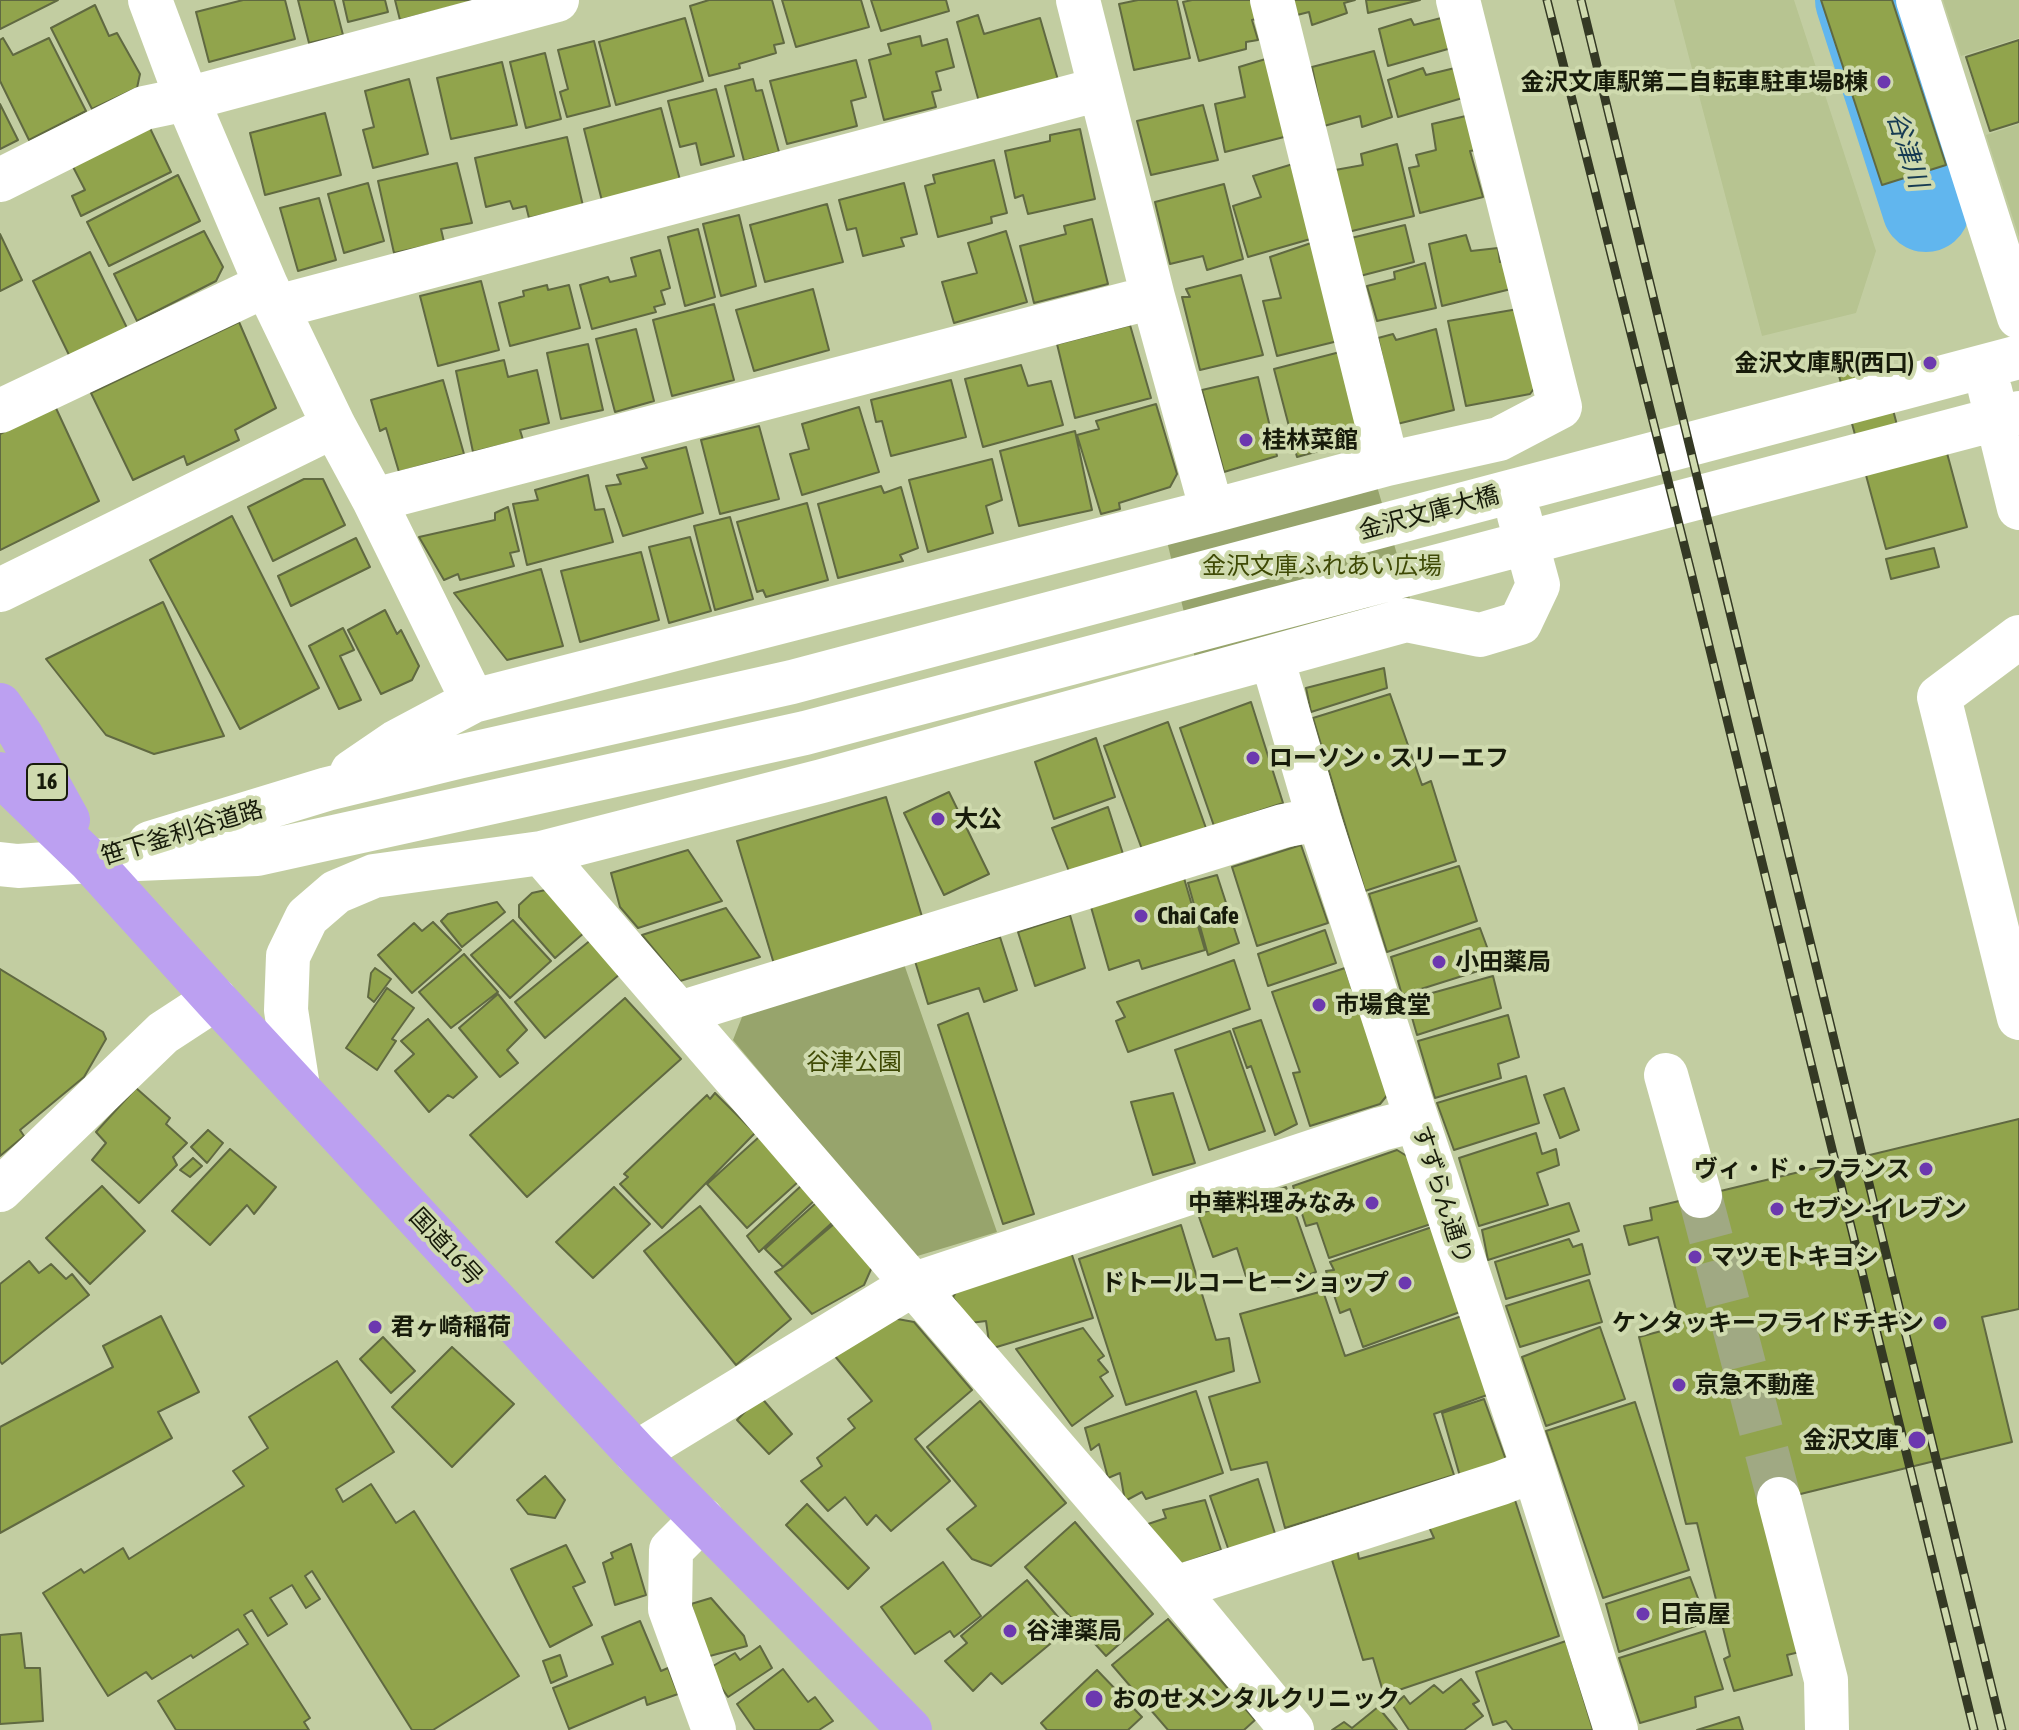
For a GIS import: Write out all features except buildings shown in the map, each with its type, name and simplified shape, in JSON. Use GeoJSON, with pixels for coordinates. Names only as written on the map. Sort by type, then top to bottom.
{"type":"FeatureCollection","features":[{"type":"Feature","properties":{"kind":"highway","name":"国道16号"},"geometry":{"type":"LineString","coordinates":[[0,705],[21,735],[90,861]]}},
{"type":"Feature","properties":{"kind":"highway","name":"国道16号"},"geometry":{"type":"LineString","coordinates":[[0,774],[90,861],[636,1453],[910,1730]]}},
{"type":"Feature","properties":{"kind":"street"},"geometry":{"type":"LineString","coordinates":[[150,0],[187,99],[272,296],[473,701]]}},
{"type":"Feature","properties":{"kind":"street"},"geometry":{"type":"LineString","coordinates":[[0,180],[144,108],[557,0]]}},
{"type":"Feature","properties":{"kind":"street"},"geometry":{"type":"LineString","coordinates":[[1078,0],[1153,297],[1212,511]]}},
{"type":"Feature","properties":{"kind":"street"},"geometry":{"type":"LineString","coordinates":[[1272,0],[1387,464]]}},
{"type":"Feature","properties":{"kind":"street"},"geometry":{"type":"LineString","coordinates":[[327,789],[396,742],[473,701],[1387,464],[1499,439],[1560,407],[1458,0]]}},
{"type":"Feature","properties":{"kind":"street"},"geometry":{"type":"LineString","coordinates":[[1918,0],[2019,317]]}},
{"type":"Feature","properties":{"kind":"street"},"geometry":{"type":"LineString","coordinates":[[0,411],[272,296],[1100,89]]}},
{"type":"Feature","properties":{"kind":"street"},"geometry":{"type":"LineString","coordinates":[[374,500],[1153,297]]}},
{"type":"Feature","properties":{"kind":"street"},"geometry":{"type":"LineString","coordinates":[[2019,332],[1997,340],[1982,360],[2019,508]]}},
{"type":"Feature","properties":{"kind":"street","name":"金沢文庫大橋"},"geometry":{"type":"LineString","coordinates":[[792,682],[2019,357]]}},
{"type":"Feature","properties":{"kind":"street","name":"笹下釜利谷道路"},"geometry":{"type":"LineString","coordinates":[[90,861],[257,854],[805,733],[2019,413]]}},
{"type":"Feature","properties":{"kind":"street"},"geometry":{"type":"LineString","coordinates":[[0,590],[334,426]]}},
{"type":"Feature","properties":{"kind":"street"},"geometry":{"type":"LineString","coordinates":[[298,1087],[286,1010],[288,956],[307,917],[336,892],[374,876],[541,853],[822,781],[1406,620],[1480,635],[1520,623],[1538,585],[1499,439]]}},
{"type":"Feature","properties":{"kind":"street"},"geometry":{"type":"LineString","coordinates":[[2019,637],[1939,697],[2019,1018]]}},
{"type":"Feature","properties":{"kind":"street","name":"すずらん通り"},"geometry":{"type":"LineString","coordinates":[[1272,658],[1319,819],[1534,1470],[1616,1730]]}},
{"type":"Feature","properties":{"kind":"street","name":"笹下釜利谷道路"},"geometry":{"type":"LineString","coordinates":[[90,861],[327,789],[792,682]]}},
{"type":"Feature","properties":{"kind":"street"},"geometry":{"type":"LineString","coordinates":[[680,1013],[1268,831],[1319,819]]}},
{"type":"Feature","properties":{"kind":"street"},"geometry":{"type":"LineString","coordinates":[[541,853],[1175,1588],[1292,1730]]}},
{"type":"Feature","properties":{"kind":"street"},"geometry":{"type":"LineString","coordinates":[[0,864],[18,866],[90,861]]}},
{"type":"Feature","properties":{"kind":"street"},"geometry":{"type":"LineString","coordinates":[[0,1190],[163,1033],[215,999]]}},
{"type":"Feature","properties":{"kind":"street"},"geometry":{"type":"LineString","coordinates":[[1666,1075],[1700,1196]]}},
{"type":"Feature","properties":{"kind":"street"},"geometry":{"type":"LineString","coordinates":[[636,1453],[912,1285],[1381,1129],[1417,1120]]}},
{"type":"Feature","properties":{"kind":"street"},"geometry":{"type":"LineString","coordinates":[[1175,1588],[1534,1470]]}},
{"type":"Feature","properties":{"kind":"street"},"geometry":{"type":"LineString","coordinates":[[1779,1499],[1826,1680],[1827,1730]]}},
{"type":"Feature","properties":{"kind":"street"},"geometry":{"type":"LineString","coordinates":[[702,1519],[671,1550],[670,1609],[714,1730]]}},
{"type":"Feature","properties":{"kind":"shaded area"},"geometry":{"type":"Polygon","coordinates":[[[1674,0],[1794,0],[1876,251],[1856,313],[1762,336],[1674,0]]]}},
{"type":"Feature","properties":{"kind":"shaded area"},"geometry":{"type":"Polygon","coordinates":[[[1943,0],[2019,0],[2019,38],[1961,56],[1943,0]]]}},
{"type":"Feature","properties":{"kind":"shaded area"},"geometry":{"type":"Polygon","coordinates":[[[2019,124],[2019,237],[1986,135],[2019,124]]]}},
{"type":"Feature","properties":{"kind":"green space","name":"金沢文庫ふれあい広場"},"geometry":{"type":"Polygon","coordinates":[[[1376,483],[1414,612],[1197,667],[1166,537],[1376,483]]]}},
{"type":"Feature","properties":{"kind":"green space","name":"谷津公園"},"geometry":{"type":"Polygon","coordinates":[[[904,964],[997,1232],[914,1257],[733,1040],[744,1012],[904,964]]]}},
{"type":"Feature","properties":{"kind":"waterway","name":"谷津川"},"geometry":{"type":"LineString","coordinates":[[1859,0],[1926,208]]}},
{"type":"Feature","properties":{"kind":"tunnel"},"geometry":{"type":"LineString","coordinates":[[1700,1196],[1779,1499]]}},
{"type":"Feature","properties":{"kind":"railway"},"geometry":{"type":"LineString","coordinates":[[1547,0],[1691,572],[1974,1730]]}},
{"type":"Feature","properties":{"kind":"railway"},"geometry":{"type":"LineString","coordinates":[[1581,0],[2002,1730]]}},
{"type":"Feature","properties":{"kind":"place","name":"金沢文庫駅第二自転車駐車場B棟"},"geometry":{"type":"Point","coordinates":[1884,82]}},
{"type":"Feature","properties":{"kind":"place","name":"金沢文庫駅(西口)"},"geometry":{"type":"Point","coordinates":[1930,363]}},
{"type":"Feature","properties":{"kind":"place","name":"桂林菜館"},"geometry":{"type":"Point","coordinates":[1246,440]}},
{"type":"Feature","properties":{"kind":"place","name":"ローソン・スリーエフ"},"geometry":{"type":"Point","coordinates":[1253,758]}},
{"type":"Feature","properties":{"kind":"place","name":"大公"},"geometry":{"type":"Point","coordinates":[938,819]}},
{"type":"Feature","properties":{"kind":"place","name":"Chai Cafe"},"geometry":{"type":"Point","coordinates":[1141,916]}},
{"type":"Feature","properties":{"kind":"place","name":"小田薬局"},"geometry":{"type":"Point","coordinates":[1439,962]}},
{"type":"Feature","properties":{"kind":"place","name":"市場食堂"},"geometry":{"type":"Point","coordinates":[1319,1005]}},
{"type":"Feature","properties":{"kind":"place","name":"ヴィ・ド・フランス"},"geometry":{"type":"Point","coordinates":[1926,1169]}},
{"type":"Feature","properties":{"kind":"place","name":"中華料理みなみ"},"geometry":{"type":"Point","coordinates":[1372,1203]}},
{"type":"Feature","properties":{"kind":"place","name":"セブン-イレブン"},"geometry":{"type":"Point","coordinates":[1777,1209]}},
{"type":"Feature","properties":{"kind":"place","name":"マツモトキヨシ"},"geometry":{"type":"Point","coordinates":[1695,1257]}},
{"type":"Feature","properties":{"kind":"place","name":"ドトールコーヒーショップ"},"geometry":{"type":"Point","coordinates":[1405,1283]}},
{"type":"Feature","properties":{"kind":"place","name":"ケンタッキーフライドチキン"},"geometry":{"type":"Point","coordinates":[1940,1323]}},
{"type":"Feature","properties":{"kind":"place","name":"君ヶ崎稲荷"},"geometry":{"type":"Point","coordinates":[375,1327]}},
{"type":"Feature","properties":{"kind":"place","name":"京急不動産"},"geometry":{"type":"Point","coordinates":[1679,1385]}},
{"type":"Feature","properties":{"kind":"place","name":"金沢文庫"},"geometry":{"type":"Point","coordinates":[1917,1440]}},
{"type":"Feature","properties":{"kind":"place","name":"日高屋"},"geometry":{"type":"Point","coordinates":[1643,1614]}},
{"type":"Feature","properties":{"kind":"place","name":"谷津薬局"},"geometry":{"type":"Point","coordinates":[1010,1631]}},
{"type":"Feature","properties":{"kind":"place","name":"おのせメンタルクリニック"},"geometry":{"type":"Point","coordinates":[1094,1699]}}]}
